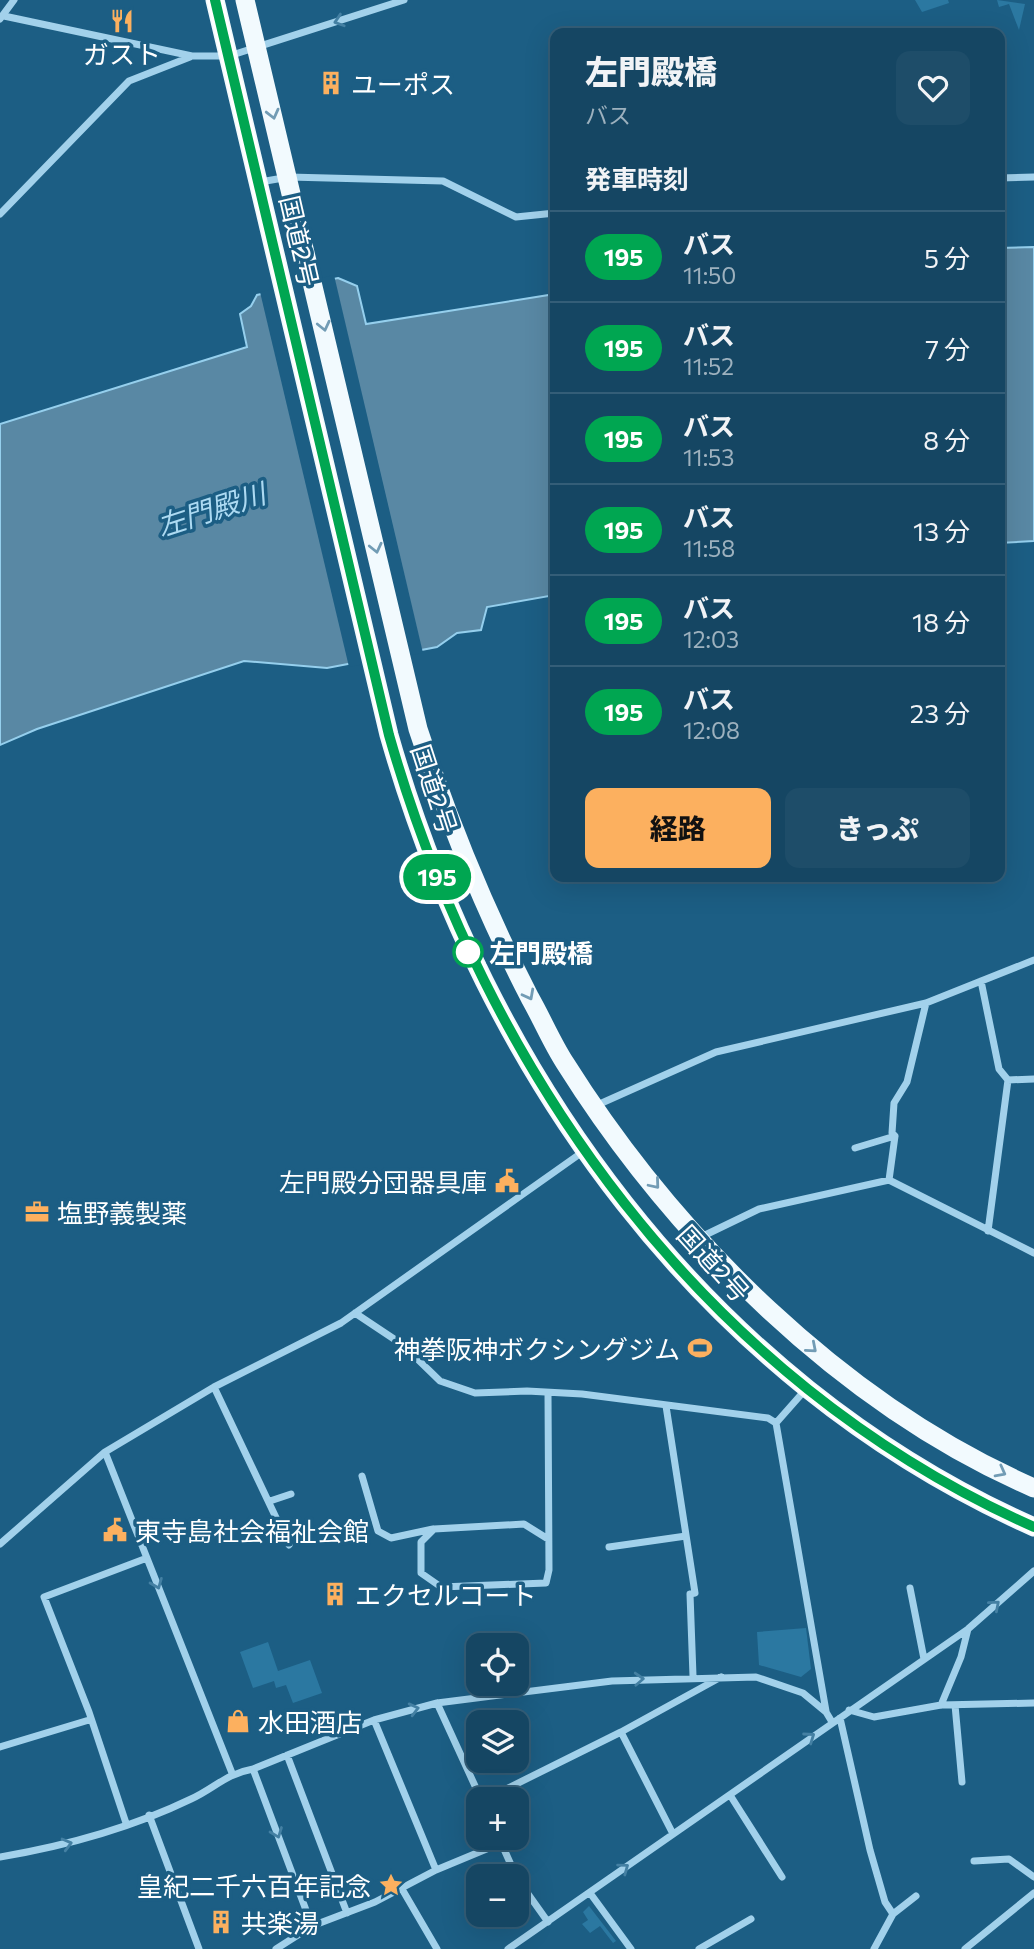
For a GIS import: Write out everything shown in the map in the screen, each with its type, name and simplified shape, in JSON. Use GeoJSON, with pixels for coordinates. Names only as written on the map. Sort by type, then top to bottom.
{"type":"FeatureCollection","features":[{"type":"Feature","properties":{"kind":"highway","name":"国道2号"},"geometry":{"type":"LineString","coordinates":[[215,0],[389,735],[420,835],[470,955],[497,1010],[547,1097],[585,1150],[682,1269],[742,1333],[806,1388],[904,1459],[954,1488],[1034,1527]]}},
{"type":"Feature","properties":{"kind":"highway","name":"国道2号"},"geometry":{"type":"LineString","coordinates":[[245,0],[418,729],[443,805],[500,940],[564,1061],[593,1106],[699,1238],[737,1281],[777,1318],[868,1393],[937,1438],[1034,1488]]}},
{"type":"Feature","properties":{"kind":"street"},"geometry":{"type":"LineString","coordinates":[[14,0],[2,18],[192,56],[229,56],[404,0]]}},
{"type":"Feature","properties":{"kind":"street"},"geometry":{"type":"LineString","coordinates":[[0,215],[130,80],[192,56]]}},
{"type":"Feature","properties":{"kind":"street"},"geometry":{"type":"LineString","coordinates":[[260,182],[289,177],[443,180],[516,217],[550,214]]}},
{"type":"Feature","properties":{"kind":"street"},"geometry":{"type":"LineString","coordinates":[[1005,178],[1034,177]]}},
{"type":"Feature","properties":{"kind":"street"},"geometry":{"type":"LineString","coordinates":[[593,1106],[716,1052],[926,1003],[1034,960]]}},
{"type":"Feature","properties":{"kind":"street"},"geometry":{"type":"LineString","coordinates":[[981,981],[999,1069],[1008,1080],[988,1231]]}},
{"type":"Feature","properties":{"kind":"street"},"geometry":{"type":"LineString","coordinates":[[889,1180],[895,1136],[892,1133],[894,1103],[907,1082],[926,1003]]}},
{"type":"Feature","properties":{"kind":"street"},"geometry":{"type":"LineString","coordinates":[[1008,1080],[1034,1079]]}},
{"type":"Feature","properties":{"kind":"street"},"geometry":{"type":"LineString","coordinates":[[855,1148],[895,1136]]}},
{"type":"Feature","properties":{"kind":"street"},"geometry":{"type":"LineString","coordinates":[[0,1544],[105,1452],[214,1387],[355,1313],[585,1150]]}},
{"type":"Feature","properties":{"kind":"street"},"geometry":{"type":"LineString","coordinates":[[699,1238],[759,1209],[889,1180],[1034,1253]]}},
{"type":"Feature","properties":{"kind":"street"},"geometry":{"type":"LineString","coordinates":[[355,1313],[403,1345],[440,1381],[475,1393],[582,1394],[768,1418],[776,1423],[826,1712]]}},
{"type":"Feature","properties":{"kind":"street"},"geometry":{"type":"LineString","coordinates":[[214,1387],[289,1545]]}},
{"type":"Feature","properties":{"kind":"street"},"geometry":{"type":"LineString","coordinates":[[776,1423],[806,1388]]}},
{"type":"Feature","properties":{"kind":"street"},"geometry":{"type":"LineString","coordinates":[[434,1529],[421,1542],[421,1573],[441,1587],[546,1583],[549,1570],[548,1393]]}},
{"type":"Feature","properties":{"kind":"street"},"geometry":{"type":"LineString","coordinates":[[666,1406],[695,1593],[690,1594],[693,1676]]}},
{"type":"Feature","properties":{"kind":"street"},"geometry":{"type":"LineString","coordinates":[[105,1452],[232,1773]]}},
{"type":"Feature","properties":{"kind":"street"},"geometry":{"type":"LineString","coordinates":[[362,1476],[378,1531],[391,1538],[434,1529],[524,1524],[548,1539]]}},
{"type":"Feature","properties":{"kind":"street"},"geometry":{"type":"LineString","coordinates":[[270,1501],[291,1494]]}},
{"type":"Feature","properties":{"kind":"street"},"geometry":{"type":"LineString","coordinates":[[609,1547],[687,1536]]}},
{"type":"Feature","properties":{"kind":"street"},"geometry":{"type":"LineString","coordinates":[[127,1824],[44,1597],[146,1558]]}},
{"type":"Feature","properties":{"kind":"street"},"geometry":{"type":"LineString","coordinates":[[508,1949],[672,1832],[730,1795],[968,1629],[1034,1571]]}},
{"type":"Feature","properties":{"kind":"street"},"geometry":{"type":"LineString","coordinates":[[909,1588],[924,1659]]}},
{"type":"Feature","properties":{"kind":"street"},"geometry":{"type":"LineString","coordinates":[[941,1705],[961,1657],[968,1629]]}},
{"type":"Feature","properties":{"kind":"street"},"geometry":{"type":"LineString","coordinates":[[0,1857],[66,1845],[127,1824],[192,1799],[232,1773],[253,1769],[374,1720],[438,1703],[612,1681],[693,1676],[756,1677],[803,1693],[836,1720],[885,1902],[893,1914]]}},
{"type":"Feature","properties":{"kind":"street"},"geometry":{"type":"LineString","coordinates":[[508,1787],[621,1732],[723,1676]]}},
{"type":"Feature","properties":{"kind":"street"},"geometry":{"type":"LineString","coordinates":[[438,1703],[477,1787]]}},
{"type":"Feature","properties":{"kind":"street"},"geometry":{"type":"LineString","coordinates":[[849,1710],[874,1717],[941,1705],[1034,1703]]}},
{"type":"Feature","properties":{"kind":"street"},"geometry":{"type":"LineString","coordinates":[[955,1705],[962,1782]]}},
{"type":"Feature","properties":{"kind":"street"},"geometry":{"type":"LineString","coordinates":[[0,1747],[89,1720]]}},
{"type":"Feature","properties":{"kind":"street"},"geometry":{"type":"LineString","coordinates":[[374,1720],[436,1870]]}},
{"type":"Feature","properties":{"kind":"street"},"geometry":{"type":"LineString","coordinates":[[621,1732],[672,1832]]}},
{"type":"Feature","properties":{"kind":"street"},"geometry":{"type":"LineString","coordinates":[[287,1755],[347,1913]]}},
{"type":"Feature","properties":{"kind":"street"},"geometry":{"type":"LineString","coordinates":[[253,1769],[313,1926]]}},
{"type":"Feature","properties":{"kind":"street"},"geometry":{"type":"LineString","coordinates":[[730,1795],[782,1877]]}},
{"type":"Feature","properties":{"kind":"street"},"geometry":{"type":"LineString","coordinates":[[149,1815],[199,1949]]}},
{"type":"Feature","properties":{"kind":"street"},"geometry":{"type":"LineString","coordinates":[[276,1949],[313,1926],[402,1889],[479,1850]]}},
{"type":"Feature","properties":{"kind":"street"},"geometry":{"type":"LineString","coordinates":[[974,1861],[1009,1859],[1034,1877]]}},
{"type":"Feature","properties":{"kind":"street"},"geometry":{"type":"LineString","coordinates":[[402,1889],[437,1949]]}},
{"type":"Feature","properties":{"kind":"street"},"geometry":{"type":"LineString","coordinates":[[590,1893],[631,1949]]}},
{"type":"Feature","properties":{"kind":"street"},"geometry":{"type":"LineString","coordinates":[[965,1949],[1034,1893]]}},
{"type":"Feature","properties":{"kind":"street"},"geometry":{"type":"LineString","coordinates":[[529,1895],[548,1922]]}},
{"type":"Feature","properties":{"kind":"street"},"geometry":{"type":"LineString","coordinates":[[874,1949],[893,1914],[916,1896]]}},
{"type":"Feature","properties":{"kind":"street"},"geometry":{"type":"LineString","coordinates":[[699,1949],[751,1919]]}},
{"type":"Feature","properties":{"kind":"shaded area"},"geometry":{"type":"Polygon","coordinates":[[[915,0],[948,0],[949,3],[922,12],[915,0]]]}},
{"type":"Feature","properties":{"kind":"shaded area"},"geometry":{"type":"Polygon","coordinates":[[[997,0],[1025,4],[1019,30],[1009,4],[999,7],[997,0]]]}},
{"type":"Feature","properties":{"kind":"shaded area"},"geometry":{"type":"Polygon","coordinates":[[[806,1628],[811,1669],[801,1677],[759,1665],[757,1632],[806,1628]]]}},
{"type":"Feature","properties":{"kind":"shaded area"},"geometry":{"type":"Polygon","coordinates":[[[268,1642],[278,1671],[310,1660],[322,1693],[293,1703],[286,1685],[276,1688],[274,1681],[253,1688],[240,1652],[268,1642]]]}},
{"type":"Feature","properties":{"kind":"shaded area"},"geometry":{"type":"Polygon","coordinates":[[[589,1906],[616,1941],[613,1943],[600,1926],[590,1933],[582,1924],[588,1920],[583,1912],[589,1906]]]}},
{"type":"Feature","properties":{"kind":"water"},"geometry":{"type":"Polygon","coordinates":[[[1034,247],[1034,541],[1005,543],[1005,248],[1034,247]]]}},
{"type":"Feature","properties":{"kind":"water","name":"左門殿川"},"geometry":{"type":"Polygon","coordinates":[[[338,278],[357,286],[366,324],[550,295],[550,596],[487,607],[481,630],[457,633],[437,647],[327,668],[244,661],[37,729],[0,745],[0,424],[247,347],[240,314],[251,306],[257,295],[338,278]]]}},
{"type":"Feature","properties":{"kind":"pier"},"geometry":{"type":"Polygon","coordinates":[[[334,275],[423,653],[349,667],[260,292],[334,275]]]}},
{"type":"Feature","properties":{"kind":"bus line","name":"195"},"geometry":{"type":"LineString","coordinates":[[215,0],[389,735],[420,835],[470,955],[497,1010],[547,1097],[612,1187],[682,1269],[742,1333],[828,1406],[904,1459],[954,1488],[1034,1527]]}},
{"type":"Feature","properties":{"kind":"place","name":"ガスト"},"geometry":{"type":"Point","coordinates":[122,21]}},
{"type":"Feature","properties":{"kind":"place","name":"ユーポス"},"geometry":{"type":"Point","coordinates":[331,83]}},
{"type":"Feature","properties":{"kind":"place","name":"左門殿橋"},"geometry":{"type":"Point","coordinates":[468,952]}},
{"type":"Feature","properties":{"kind":"place","name":"左門殿分団器具庫"},"geometry":{"type":"Point","coordinates":[507,1181]}},
{"type":"Feature","properties":{"kind":"place","name":"塩野義製薬"},"geometry":{"type":"Point","coordinates":[37,1212]}},
{"type":"Feature","properties":{"kind":"place","name":"神拳阪神ボクシングジム"},"geometry":{"type":"Point","coordinates":[700,1348]}},
{"type":"Feature","properties":{"kind":"place","name":"東寺島社会福祉会館"},"geometry":{"type":"Point","coordinates":[115,1530]}},
{"type":"Feature","properties":{"kind":"place","name":"エクセルコート"},"geometry":{"type":"Point","coordinates":[335,1594]}},
{"type":"Feature","properties":{"kind":"place","name":"水田酒店"},"geometry":{"type":"Point","coordinates":[238,1721]}},
{"type":"Feature","properties":{"kind":"place","name":"皇紀二千六百年記念"},"geometry":{"type":"Point","coordinates":[391,1885]}},
{"type":"Feature","properties":{"kind":"place","name":"共楽湯"},"geometry":{"type":"Point","coordinates":[221,1922]}}]}
